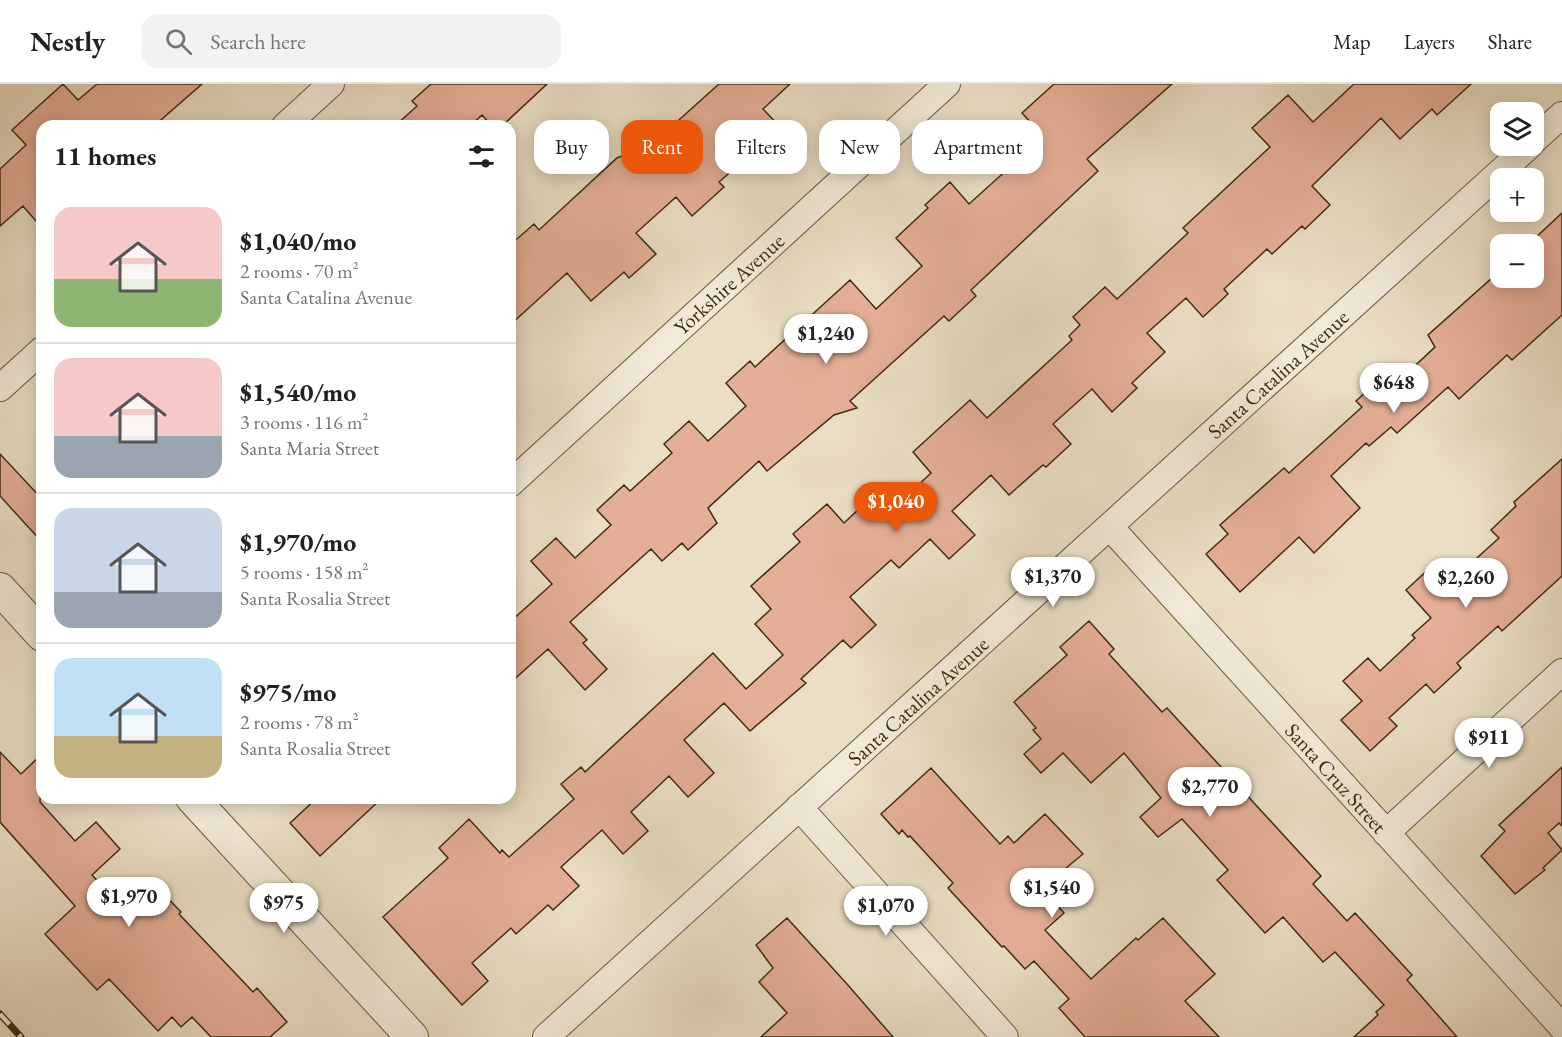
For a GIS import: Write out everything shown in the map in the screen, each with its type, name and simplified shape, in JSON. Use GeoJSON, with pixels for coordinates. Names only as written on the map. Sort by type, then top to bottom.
{"type":"FeatureCollection","features":[{"type":"Feature","properties":{"kind":"street"},"geometry":{"type":"LineString","coordinates":[[292,120],[331,84]]}},
{"type":"Feature","properties":{"kind":"street","name":"Yorkshire Avenue"},"geometry":{"type":"LineString","coordinates":[[516,479],[947,84]]}},
{"type":"Feature","properties":{"kind":"street"},"geometry":{"type":"LineString","coordinates":[[1544,131],[1562,115]]}},
{"type":"Feature","properties":{"kind":"street","name":"Santa Catalina Avenue"},"geometry":{"type":"LineString","coordinates":[[546,1037],[1517,156]]}},
{"type":"Feature","properties":{"kind":"street"},"geometry":{"type":"LineString","coordinates":[[0,388],[36,355]]}},
{"type":"Feature","properties":{"kind":"street","name":"Santa Cruz Street"},"geometry":{"type":"LineString","coordinates":[[1110,527],[1562,1027]]}},
{"type":"Feature","properties":{"kind":"street"},"geometry":{"type":"LineString","coordinates":[[0,589],[36,628]]}},
{"type":"Feature","properties":{"kind":"street"},"geometry":{"type":"LineString","coordinates":[[1386,833],[1562,672]]}},
{"type":"Feature","properties":{"kind":"street"},"geometry":{"type":"LineString","coordinates":[[198,804],[412,1037]]}},
{"type":"Feature","properties":{"kind":"street"},"geometry":{"type":"LineString","coordinates":[[799,807],[1005,1037]]}},
{"type":"Feature","properties":{"kind":"building"},"geometry":{"type":"Polygon","coordinates":[[[63,84],[78,100],[97,84],[202,84],[161,120],[36,120],[36,221],[23,206],[0,226],[0,169],[26,145],[12,130],[63,84]]]}},
{"type":"Feature","properties":{"kind":"building"},"geometry":{"type":"Polygon","coordinates":[[[431,84],[547,84],[508,120],[487,120],[482,115],[477,120],[402,120],[417,106],[412,101],[431,84]]]}},
{"type":"Feature","properties":{"kind":"building"},"geometry":{"type":"Polygon","coordinates":[[[719,84],[790,84],[763,109],[773,120],[715,120],[715,174],[728,174],[719,182],[724,187],[692,216],[676,197],[636,233],[656,254],[629,278],[624,272],[591,301],[567,273],[516,320],[516,240],[534,224],[539,230],[600,174],[609,174],[609,165],[621,156],[621,174],[703,174],[703,120],[679,120],[719,84]]]}},
{"type":"Feature","properties":{"kind":"building"},"geometry":{"type":"Polygon","coordinates":[[[1054,84],[1172,84],[1087,159],[1098,171],[971,290],[976,296],[949,321],[944,316],[850,401],[857,408],[834,415],[767,471],[759,461],[708,508],[717,523],[688,550],[682,543],[662,561],[651,549],[570,622],[587,640],[583,643],[607,669],[585,690],[548,649],[516,678],[516,617],[552,584],[531,561],[556,538],[575,558],[611,525],[597,510],[624,485],[630,491],[672,453],[664,444],[689,421],[708,441],[746,406],[726,383],[750,361],[755,367],[850,280],[876,309],[922,266],[896,238],[928,208],[925,205],[950,182],[969,204],[1002,174],[1043,174],[1043,120],[1028,120],[1022,113],[1054,84]]]}},
{"type":"Feature","properties":{"kind":"building"},"geometry":{"type":"Polygon","coordinates":[[[1354,84],[1471,84],[1437,115],[1432,109],[1400,139],[1381,118],[1312,186],[1330,205],[1305,229],[1302,226],[1272,254],[1267,249],[1224,289],[1228,294],[1203,317],[1186,298],[1147,333],[1165,352],[1132,383],[1137,388],[1112,412],[1092,389],[1053,424],[1071,444],[1046,467],[1043,465],[1009,495],[991,475],[952,511],[975,535],[949,559],[930,539],[899,568],[891,560],[850,597],[876,625],[851,648],[843,640],[801,679],[806,683],[750,731],[724,703],[684,740],[714,773],[688,797],[669,776],[631,812],[648,831],[623,854],[602,830],[561,867],[579,886],[553,910],[548,905],[516,934],[511,928],[472,963],[488,981],[462,1005],[383,917],[448,858],[439,848],[469,819],[500,853],[502,850],[509,857],[574,799],[561,784],[581,767],[585,772],[713,653],[746,689],[783,655],[755,624],[771,609],[751,586],[800,542],[793,534],[827,504],[844,523],[878,491],[894,508],[931,473],[913,452],[970,400],[987,418],[1072,340],[1069,336],[1080,325],[1073,317],[1105,287],[1117,299],[1188,233],[1183,228],[1270,147],[1252,128],[1288,95],[1313,122],[1354,84]]]}},
{"type":"Feature","properties":{"kind":"building"},"geometry":{"type":"Polygon","coordinates":[[[1562,213],[1562,315],[1512,360],[1507,355],[1459,399],[1448,387],[1397,433],[1391,427],[1369,446],[1366,443],[1331,476],[1360,508],[1314,553],[1299,537],[1240,592],[1206,554],[1228,534],[1220,525],[1284,468],[1289,473],[1362,407],[1356,401],[1382,377],[1392,387],[1435,347],[1428,335],[1490,280],[1490,288],[1544,288],[1544,234],[1539,234],[1562,213]]]}},
{"type":"Feature","properties":{"kind":"building"},"geometry":{"type":"Polygon","coordinates":[[[0,454],[36,493],[36,535],[0,496],[0,454]]]}},
{"type":"Feature","properties":{"kind":"building"},"geometry":{"type":"Polygon","coordinates":[[[1562,459],[1562,576],[1502,631],[1498,626],[1457,663],[1461,668],[1434,693],[1426,684],[1389,718],[1397,726],[1370,751],[1341,720],[1362,701],[1343,681],[1368,658],[1380,671],[1415,638],[1412,635],[1431,618],[1406,590],[1431,567],[1447,585],[1499,538],[1491,530],[1516,506],[1514,502],[1562,459]]]}},
{"type":"Feature","properties":{"kind":"building"},"geometry":{"type":"Polygon","coordinates":[[[1089,621],[1114,649],[1109,654],[1162,712],[1167,708],[1321,876],[1313,884],[1347,921],[1355,913],[1412,975],[1407,980],[1457,1037],[1354,1037],[1378,1015],[1376,1012],[1384,1005],[1335,952],[1323,962],[1283,917],[1265,933],[1217,880],[1228,870],[1182,819],[1158,837],[1140,817],[1161,798],[1124,753],[1091,783],[1063,753],[1041,773],[1024,754],[1041,739],[1033,730],[1036,728],[1014,702],[1067,655],[1060,647],[1089,621]]]}},
{"type":"Feature","properties":{"kind":"building"},"geometry":{"type":"Polygon","coordinates":[[[0,752],[21,774],[36,760],[36,804],[42,804],[75,841],[96,822],[120,849],[92,875],[130,916],[159,889],[181,912],[179,914],[253,992],[257,988],[287,1022],[270,1037],[211,1037],[192,1017],[181,1027],[172,1017],[158,1031],[109,979],[97,990],[45,934],[75,906],[0,822],[0,752]]]}},
{"type":"Feature","properties":{"kind":"building"},"geometry":{"type":"Polygon","coordinates":[[[1562,767],[1562,826],[1559,823],[1548,833],[1562,850],[1543,868],[1545,870],[1515,894],[1481,856],[1505,831],[1499,825],[1562,767]]]}},
{"type":"Feature","properties":{"kind":"building"},"geometry":{"type":"Polygon","coordinates":[[[931,768],[1000,844],[1008,836],[1014,843],[1045,814],[1083,854],[1042,888],[1064,913],[1045,930],[1091,979],[1136,938],[1138,940],[1163,918],[1215,974],[1185,1001],[1219,1037],[1085,1037],[1059,1008],[1069,999],[1034,961],[1025,969],[1004,946],[1002,947],[948,888],[953,883],[910,836],[908,837],[902,830],[899,834],[881,814],[931,768]]]}},
{"type":"Feature","properties":{"kind":"building"},"geometry":{"type":"Polygon","coordinates":[[[311,804],[376,804],[320,856],[290,823],[311,804]]]}},
{"type":"Feature","properties":{"kind":"building"},"geometry":{"type":"Polygon","coordinates":[[[787,918],[893,1037],[761,1037],[787,1013],[759,982],[773,968],[756,945],[787,918]]]}},
{"type":"Feature","properties":{"kind":"railway"},"geometry":{"type":"LineString","coordinates":[[0,1014],[21,1037]]}}]}
